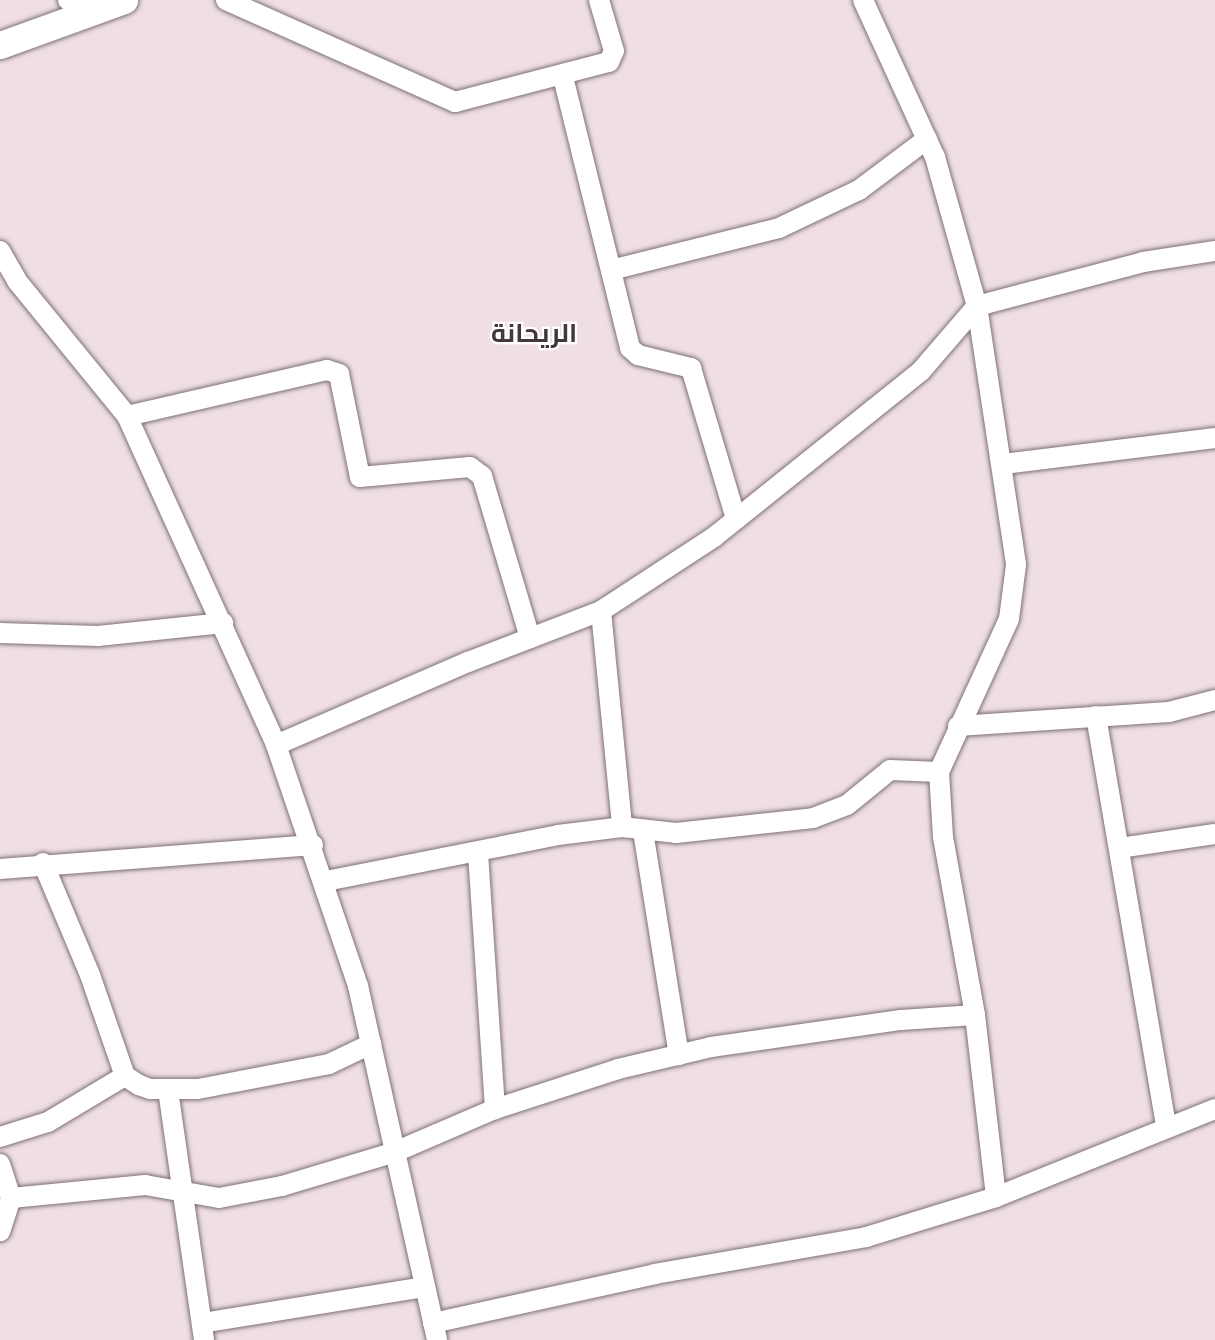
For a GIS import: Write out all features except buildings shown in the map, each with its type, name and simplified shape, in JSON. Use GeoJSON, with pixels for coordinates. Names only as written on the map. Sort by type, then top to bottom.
{"type":"FeatureCollection","features":[{"type":"Feature","properties":{"kind":"street"},"geometry":{"type":"LineString","coordinates":[[0,45],[75,3],[124,0]]}},
{"type":"Feature","properties":{"kind":"street"},"geometry":{"type":"LineString","coordinates":[[226,0],[455,102],[563,77],[613,57],[598,0]]}},
{"type":"Feature","properties":{"kind":"street"},"geometry":{"type":"LineString","coordinates":[[863,0],[927,139],[977,306],[1003,464],[1016,564],[1009,619],[958,726],[939,772],[943,837],[975,1015],[996,1197]]}},
{"type":"Feature","properties":{"kind":"street"},"geometry":{"type":"LineString","coordinates":[[563,77],[630,348],[638,355],[691,368],[736,519]]}},
{"type":"Feature","properties":{"kind":"street"},"geometry":{"type":"LineString","coordinates":[[611,270],[779,228],[859,190],[927,139]]}},
{"type":"Feature","properties":{"kind":"street"},"geometry":{"type":"LineString","coordinates":[[0,251],[17,281],[127,416],[224,622],[276,746],[326,882],[371,1044],[435,1331],[655,1274],[866,1237],[996,1197],[1215,1109]]}},
{"type":"Feature","properties":{"kind":"street"},"geometry":{"type":"LineString","coordinates":[[276,746],[530,638],[601,611],[736,519],[921,371],[977,306],[1143,262],[1215,251]]}},
{"type":"Feature","properties":{"kind":"street"},"geometry":{"type":"LineString","coordinates":[[127,416],[327,370],[339,374],[360,477],[470,467],[482,476],[530,638]]}},
{"type":"Feature","properties":{"kind":"street"},"geometry":{"type":"LineString","coordinates":[[1003,464],[1215,438]]}},
{"type":"Feature","properties":{"kind":"street"},"geometry":{"type":"LineString","coordinates":[[601,611],[622,827]]}},
{"type":"Feature","properties":{"kind":"street"},"geometry":{"type":"LineString","coordinates":[[0,633],[98,636],[224,622]]}},
{"type":"Feature","properties":{"kind":"street"},"geometry":{"type":"LineString","coordinates":[[958,726],[1169,712],[1215,700]]}},
{"type":"Feature","properties":{"kind":"street"},"geometry":{"type":"LineString","coordinates":[[1096,716],[1166,1127]]}},
{"type":"Feature","properties":{"kind":"street"},"geometry":{"type":"LineString","coordinates":[[326,882],[622,827],[676,833],[813,818],[847,805],[890,770],[939,772]]}},
{"type":"Feature","properties":{"kind":"street"},"geometry":{"type":"LineString","coordinates":[[643,831],[679,1055]]}},
{"type":"Feature","properties":{"kind":"street"},"geometry":{"type":"LineString","coordinates":[[1120,848],[1215,834]]}},
{"type":"Feature","properties":{"kind":"street"},"geometry":{"type":"LineString","coordinates":[[0,869],[43,863],[312,845]]}},
{"type":"Feature","properties":{"kind":"street"},"geometry":{"type":"LineString","coordinates":[[478,853],[495,1109]]}},
{"type":"Feature","properties":{"kind":"street"},"geometry":{"type":"LineString","coordinates":[[43,863],[90,975],[125,1076],[150,1089],[198,1089],[329,1064],[371,1044]]}},
{"type":"Feature","properties":{"kind":"street"},"geometry":{"type":"LineString","coordinates":[[11,1198],[145,1185],[219,1198],[282,1186],[395,1152],[495,1109],[679,1055],[901,1020],[975,1015]]}},
{"type":"Feature","properties":{"kind":"street"},"geometry":{"type":"LineString","coordinates":[[0,1137],[48,1122],[125,1076]]}},
{"type":"Feature","properties":{"kind":"street"},"geometry":{"type":"LineString","coordinates":[[168,1090],[185,1192],[203,1332],[425,1287]]}},
{"type":"Feature","properties":{"kind":"street"},"geometry":{"type":"LineString","coordinates":[[0,1164],[11,1198],[0,1231]]}},
{"type":"Feature","properties":{"kind":"district","name":"الريحانة"},"geometry":{"type":"Point","coordinates":[534,334]}}]}
